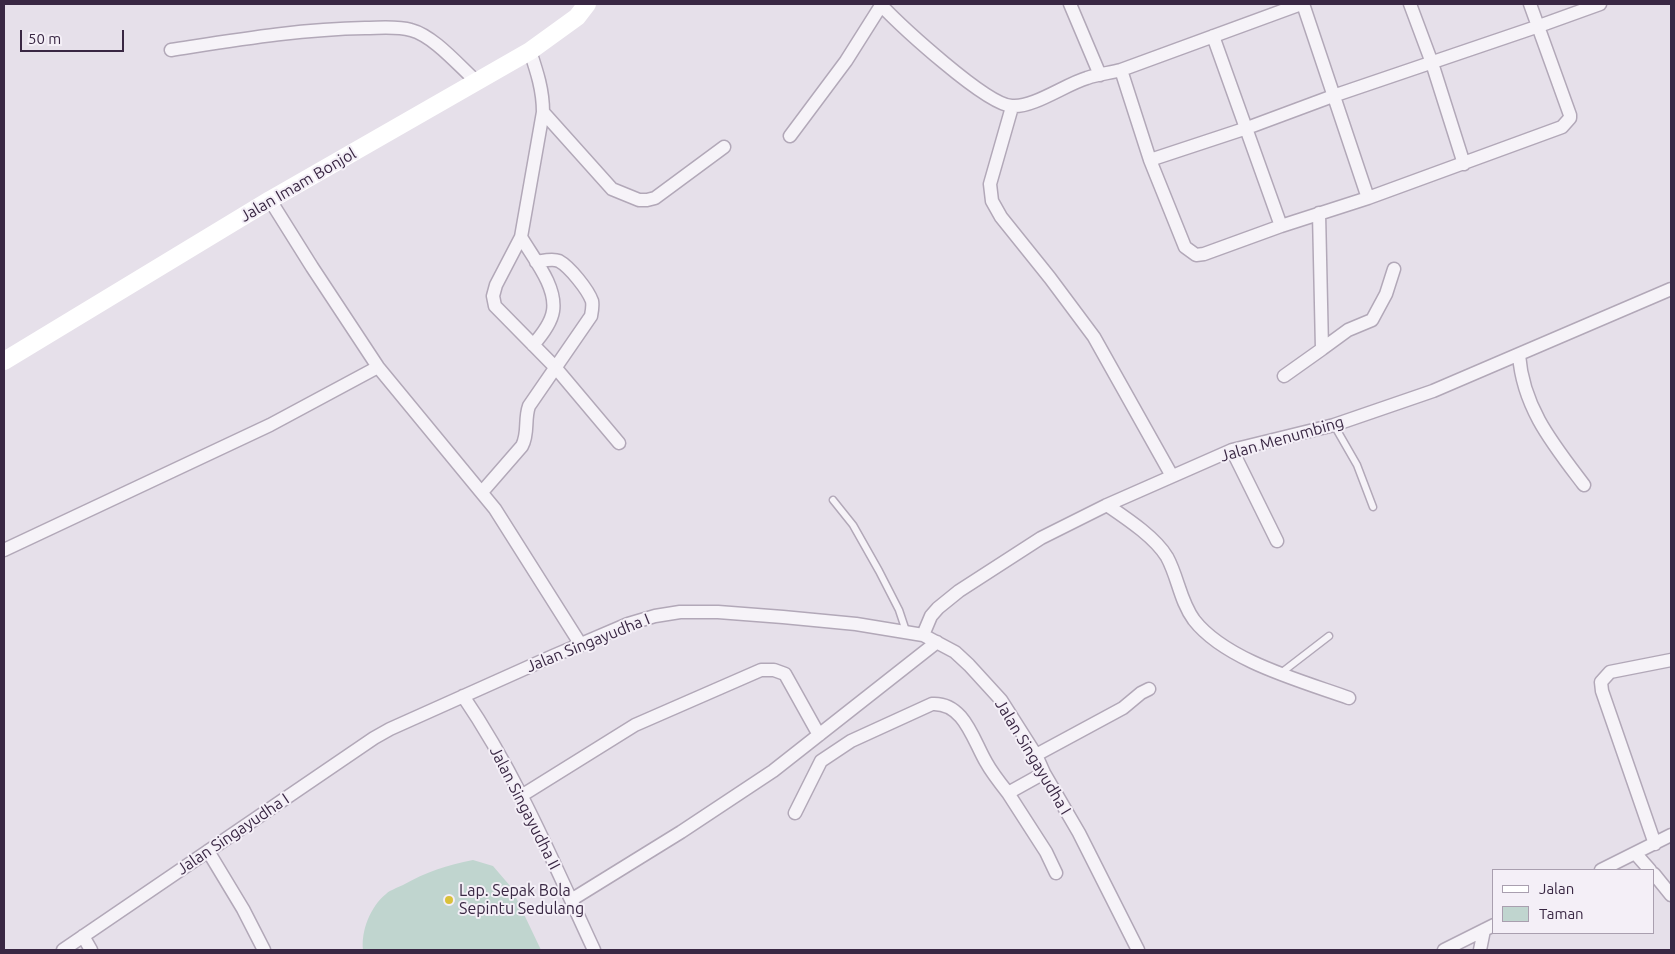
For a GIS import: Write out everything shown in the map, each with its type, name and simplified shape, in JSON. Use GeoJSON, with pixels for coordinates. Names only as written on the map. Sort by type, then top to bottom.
{"type":"FeatureCollection","features":[{"type":"Feature","properties":{"kind":"main road","name":"Jalan Imam Bonjol"},"geometry":{"type":"LineString","coordinates":[[4,361],[270,200],[530,51],[577,17],[587,4]]}},
{"type":"Feature","properties":{"kind":"street"},"geometry":{"type":"LineString","coordinates":[[790,136],[846,61],[881,4],[929,51],[980,90],[1003,104],[1012,106],[1027,104],[1087,78],[1121,70],[1302,4],[1368,198]]}},
{"type":"Feature","properties":{"kind":"street"},"geometry":{"type":"LineString","coordinates":[[1070,4],[1100,75]]}},
{"type":"Feature","properties":{"kind":"street"},"geometry":{"type":"LineString","coordinates":[[1410,4],[1432,63],[1464,164]]}},
{"type":"Feature","properties":{"kind":"street"},"geometry":{"type":"LineString","coordinates":[[1121,70],[1150,160],[1185,247],[1196,255],[1204,254],[1464,164],[1562,127],[1570,118],[1570,115],[1530,4]]}},
{"type":"Feature","properties":{"kind":"street"},"geometry":{"type":"LineString","coordinates":[[1150,160],[1247,128],[1333,96],[1600,4]]}},
{"type":"Feature","properties":{"kind":"street"},"geometry":{"type":"LineString","coordinates":[[171,50],[262,36],[343,28],[394,28],[411,30],[423,35],[477,82]]}},
{"type":"Feature","properties":{"kind":"street"},"geometry":{"type":"LineString","coordinates":[[1213,36],[1281,226]]}},
{"type":"Feature","properties":{"kind":"street"},"geometry":{"type":"LineString","coordinates":[[530,51],[540,81],[543,112],[521,237],[496,285],[493,296],[495,306],[555,367],[619,443]]}},
{"type":"Feature","properties":{"kind":"street"},"geometry":{"type":"LineString","coordinates":[[1012,106],[990,184],[992,201],[1001,217],[1050,278],[1094,338],[1172,476]]}},
{"type":"Feature","properties":{"kind":"street"},"geometry":{"type":"LineString","coordinates":[[543,112],[612,189],[639,200],[655,198],[724,147]]}},
{"type":"Feature","properties":{"kind":"street"},"geometry":{"type":"LineString","coordinates":[[270,200],[378,367],[495,508],[581,645]]}},
{"type":"Feature","properties":{"kind":"street"},"geometry":{"type":"LineString","coordinates":[[1319,213],[1322,349]]}},
{"type":"Feature","properties":{"kind":"street"},"geometry":{"type":"LineString","coordinates":[[521,237],[548,281],[554,297],[553,313],[544,331],[533,346]]}},
{"type":"Feature","properties":{"kind":"street"},"geometry":{"type":"LineString","coordinates":[[482,492],[522,446],[526,439],[525,416],[528,406],[591,316],[593,308],[592,300],[579,280],[559,261],[550,259],[536,262]]}},
{"type":"Feature","properties":{"kind":"street"},"geometry":{"type":"LineString","coordinates":[[1284,376],[1348,330],[1372,320],[1386,294],[1394,269]]}},
{"type":"Feature","properties":{"kind":"street","name":"Jalan Menumbing"},"geometry":{"type":"LineString","coordinates":[[923,635],[938,608],[959,591],[993,567],[1041,538],[1107,505],[1232,450],[1334,425],[1433,391],[1671,290]]}},
{"type":"Feature","properties":{"kind":"street"},"geometry":{"type":"LineString","coordinates":[[1519,355],[1520,375],[1542,428],[1584,485]]}},
{"type":"Feature","properties":{"kind":"street"},"geometry":{"type":"LineString","coordinates":[[4,550],[270,425],[378,367]]}},
{"type":"Feature","properties":{"kind":"street"},"geometry":{"type":"LineString","coordinates":[[1232,450],[1277,541]]}},
{"type":"Feature","properties":{"kind":"street"},"geometry":{"type":"LineString","coordinates":[[1107,505],[1149,536],[1158,545],[1166,556],[1185,605],[1195,620],[1216,640],[1238,654],[1280,673],[1350,698]]}},
{"type":"Feature","properties":{"kind":"street","name":"Jalan Singayudha I"},"geometry":{"type":"LineString","coordinates":[[63,950],[374,738],[463,696],[628,624],[655,616],[680,612],[718,612],[856,624],[906,631],[923,635],[954,652],[969,665],[1000,700],[1036,755],[1138,950]]}},
{"type":"Feature","properties":{"kind":"street"},"geometry":{"type":"LineString","coordinates":[[571,900],[698,821],[773,771],[937,642]]}},
{"type":"Feature","properties":{"kind":"street"},"geometry":{"type":"LineString","coordinates":[[1655,844],[1602,691],[1601,682],[1610,672],[1671,660]]}},
{"type":"Feature","properties":{"kind":"street"},"geometry":{"type":"LineString","coordinates":[[521,796],[635,725],[761,670],[774,670],[785,674],[819,735]]}},
{"type":"Feature","properties":{"kind":"street"},"geometry":{"type":"LineString","coordinates":[[1036,755],[1123,708],[1149,689]]}},
{"type":"Feature","properties":{"kind":"street","name":"Jalan Singayudha II"},"geometry":{"type":"LineString","coordinates":[[463,696],[479,720],[521,796],[594,950]]}},
{"type":"Feature","properties":{"kind":"street"},"geometry":{"type":"LineString","coordinates":[[795,812],[821,761],[850,740],[932,704],[941,703],[956,710],[968,727],[986,762],[1046,852],[1056,873]]}},
{"type":"Feature","properties":{"kind":"street"},"geometry":{"type":"LineString","coordinates":[[1008,793],[1044,773]]}},
{"type":"Feature","properties":{"kind":"street"},"geometry":{"type":"LineString","coordinates":[[1603,869],[1671,835]]}},
{"type":"Feature","properties":{"kind":"street"},"geometry":{"type":"LineString","coordinates":[[208,851],[243,909],[264,950]]}},
{"type":"Feature","properties":{"kind":"street"},"geometry":{"type":"LineString","coordinates":[[1635,853],[1649,869]]}},
{"type":"Feature","properties":{"kind":"street"},"geometry":{"type":"LineString","coordinates":[[1655,875],[1671,895]]}},
{"type":"Feature","properties":{"kind":"street"},"geometry":{"type":"LineString","coordinates":[[1444,950],[1489,927]]}},
{"type":"Feature","properties":{"kind":"street"},"geometry":{"type":"LineString","coordinates":[[1480,950],[1489,927]]}},
{"type":"Feature","properties":{"kind":"street"},"geometry":{"type":"LineString","coordinates":[[83,936],[92,950]]}},
{"type":"Feature","properties":{"kind":"lane"},"geometry":{"type":"LineString","coordinates":[[1334,425],[1358,465],[1373,507]]}},
{"type":"Feature","properties":{"kind":"lane"},"geometry":{"type":"LineString","coordinates":[[833,500],[853,525],[899,610],[906,631]]}},
{"type":"Feature","properties":{"kind":"lane"},"geometry":{"type":"LineString","coordinates":[[1280,673],[1329,636]]}},
{"type":"Feature","properties":{"kind":"green space","name":"Lap. Sepak Bola Sepintu Sedulang"},"geometry":{"type":"Polygon","coordinates":[[[473,860],[493,866],[511,887],[541,950],[363,950],[365,927],[371,912],[380,899],[428,873],[473,860]]]}},
{"type":"Feature","properties":{"kind":"place","name":"Lap. Sepak Bola Sepintu Sedulang"},"geometry":{"type":"Point","coordinates":[449,900]}}]}
